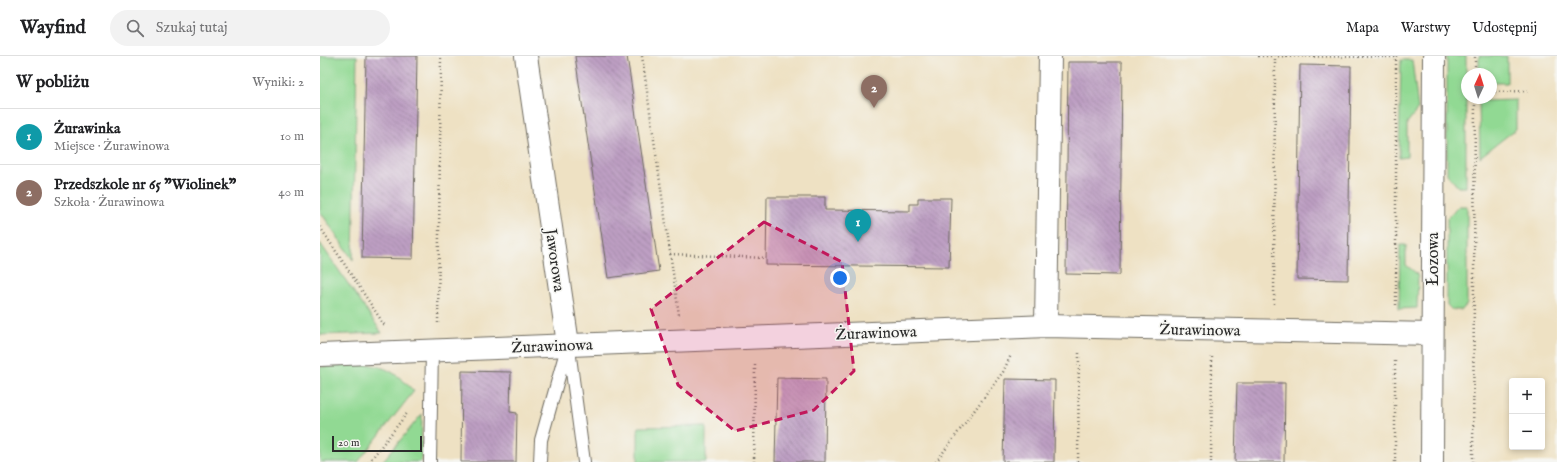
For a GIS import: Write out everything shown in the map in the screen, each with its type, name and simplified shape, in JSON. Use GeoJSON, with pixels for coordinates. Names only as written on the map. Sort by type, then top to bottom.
{"type":"FeatureCollection","features":[{"type":"Feature","properties":{"kind":"street","name":"Jaworowa"},"geometry":{"type":"LineString","coordinates":[[526,56],[568,344]]}},
{"type":"Feature","properties":{"kind":"street"},"geometry":{"type":"LineString","coordinates":[[1046,326],[1050,56]]}},
{"type":"Feature","properties":{"kind":"street","name":"Łozowa"},"geometry":{"type":"LineString","coordinates":[[1432,462],[1434,56]]}},
{"type":"Feature","properties":{"kind":"street","name":"Żurawinowa"},"geometry":{"type":"LineString","coordinates":[[320,355],[1046,326],[1432,334]]}},
{"type":"Feature","properties":{"kind":"lane"},"geometry":{"type":"LineString","coordinates":[[568,344],[584,462]]}},
{"type":"Feature","properties":{"kind":"lane","name":"Jaworowa"},"geometry":{"type":"LineString","coordinates":[[540,462],[541,440],[568,344]]}},
{"type":"Feature","properties":{"kind":"lane"},"geometry":{"type":"LineString","coordinates":[[430,462],[432,350]]}},
{"type":"Feature","properties":{"kind":"path"},"geometry":{"type":"LineString","coordinates":[[432,350],[438,333],[441,56]]}},
{"type":"Feature","properties":{"kind":"path"},"geometry":{"type":"LineString","coordinates":[[642,56],[681,340]]}},
{"type":"Feature","properties":{"kind":"path"},"geometry":{"type":"LineString","coordinates":[[1258,56],[1396,56],[1395,462]]}},
{"type":"Feature","properties":{"kind":"path"},"geometry":{"type":"LineString","coordinates":[[1274,330],[1275,56]]}},
{"type":"Feature","properties":{"kind":"path"},"geometry":{"type":"LineString","coordinates":[[1475,56],[1475,68]]}},
{"type":"Feature","properties":{"kind":"path"},"geometry":{"type":"LineString","coordinates":[[1497,92],[1528,91]]}},
{"type":"Feature","properties":{"kind":"path"},"geometry":{"type":"LineString","coordinates":[[1473,462],[1475,104]]}},
{"type":"Feature","properties":{"kind":"path"},"geometry":{"type":"LineString","coordinates":[[320,227],[401,352]]}},
{"type":"Feature","properties":{"kind":"path"},"geometry":{"type":"LineString","coordinates":[[670,254],[766,258]]}},
{"type":"Feature","properties":{"kind":"path"},"geometry":{"type":"LineString","coordinates":[[936,462],[1003,372],[1024,327]]}},
{"type":"Feature","properties":{"kind":"path"},"geometry":{"type":"LineString","coordinates":[[1077,327],[1079,335],[1078,462]]}},
{"type":"Feature","properties":{"kind":"path"},"geometry":{"type":"LineString","coordinates":[[1211,462],[1213,329]]}},
{"type":"Feature","properties":{"kind":"path"},"geometry":{"type":"LineString","coordinates":[[754,462],[755,337]]}},
{"type":"Feature","properties":{"kind":"path"},"geometry":{"type":"LineString","coordinates":[[369,462],[420,397],[431,388]]}},
{"type":"Feature","properties":{"kind":"highlighted area"},"geometry":{"type":"Polygon","coordinates":[[[764,222],[842,262],[854,371],[814,410],[735,431],[678,385],[651,309],[764,222]]]}},
{"type":"Feature","properties":{"kind":"green space"},"geometry":{"type":"Polygon","coordinates":[[[320,56],[357,56],[353,260],[320,211],[320,56]]]}},
{"type":"Feature","properties":{"kind":"green space"},"geometry":{"type":"Polygon","coordinates":[[[1447,56],[1466,56],[1466,68],[1461,68],[1461,104],[1466,104],[1466,187],[1458,187],[1447,174],[1447,56]]]}},
{"type":"Feature","properties":{"kind":"green space"},"geometry":{"type":"Polygon","coordinates":[[[1479,56],[1507,56],[1507,83],[1497,83],[1497,68],[1479,68],[1479,56]]]}},
{"type":"Feature","properties":{"kind":"green space"},"geometry":{"type":"Polygon","coordinates":[[[1401,60],[1412,60],[1418,109],[1407,123],[1407,157],[1399,158],[1401,60]]]}},
{"type":"Feature","properties":{"kind":"green space"},"geometry":{"type":"Polygon","coordinates":[[[1516,100],[1516,129],[1480,157],[1479,104],[1497,104],[1497,101],[1516,100]]]}},
{"type":"Feature","properties":{"kind":"green space"},"geometry":{"type":"Polygon","coordinates":[[[1459,206],[1467,206],[1467,304],[1462,310],[1452,310],[1447,305],[1447,218],[1459,206]]]}},
{"type":"Feature","properties":{"kind":"green space"},"geometry":{"type":"Polygon","coordinates":[[[320,243],[382,333],[320,335],[320,243]]]}},
{"type":"Feature","properties":{"kind":"green space"},"geometry":{"type":"Polygon","coordinates":[[[1400,245],[1406,245],[1406,265],[1416,273],[1418,277],[1417,308],[1399,309],[1400,245]]]}},
{"type":"Feature","properties":{"kind":"green space"},"geometry":{"type":"Polygon","coordinates":[[[364,364],[380,367],[392,372],[414,391],[358,462],[320,462],[320,367],[364,364]]]}},
{"type":"Feature","properties":{"kind":"green space"},"geometry":{"type":"Polygon","coordinates":[[[422,414],[421,462],[382,462],[422,414]]]}},
{"type":"Feature","properties":{"kind":"green space"},"geometry":{"type":"Polygon","coordinates":[[[706,426],[706,462],[638,462],[638,427],[706,426]]]}},
{"type":"Feature","properties":{"kind":"building"},"geometry":{"type":"Polygon","coordinates":[[[366,56],[417,56],[413,259],[362,258],[366,56]]]}},
{"type":"Feature","properties":{"kind":"building"},"geometry":{"type":"Polygon","coordinates":[[[575,56],[627,56],[659,271],[608,278],[575,56]]]}},
{"type":"Feature","properties":{"kind":"building"},"geometry":{"type":"Polygon","coordinates":[[[1068,62],[1122,62],[1120,275],[1066,274],[1068,62]]]}},
{"type":"Feature","properties":{"kind":"building"},"geometry":{"type":"Polygon","coordinates":[[[1300,65],[1351,66],[1348,280],[1297,279],[1300,65]]]}},
{"type":"Feature","properties":{"kind":"building"},"geometry":{"type":"Polygon","coordinates":[[[767,197],[825,197],[825,210],[910,211],[910,204],[918,204],[918,198],[951,198],[949,267],[766,265],[767,197]]]}},
{"type":"Feature","properties":{"kind":"building"},"geometry":{"type":"Polygon","coordinates":[[[462,371],[511,372],[510,412],[517,413],[516,462],[461,462],[462,371]]]}},
{"type":"Feature","properties":{"kind":"building"},"geometry":{"type":"Polygon","coordinates":[[[777,378],[826,379],[825,462],[775,462],[777,378]]]}},
{"type":"Feature","properties":{"kind":"building"},"geometry":{"type":"Polygon","coordinates":[[[1005,379],[1055,380],[1054,462],[1003,462],[1005,379]]]}},
{"type":"Feature","properties":{"kind":"building"},"geometry":{"type":"Polygon","coordinates":[[[1237,383],[1285,383],[1284,462],[1235,462],[1237,383]]]}},
{"type":"Feature","properties":{"kind":"place","name":"Przedszkole nr 65 \"Wiolinek\""},"geometry":{"type":"Point","coordinates":[874,108]}},
{"type":"Feature","properties":{"kind":"place","name":"Żurawinka"},"geometry":{"type":"Point","coordinates":[858,242]}}]}
